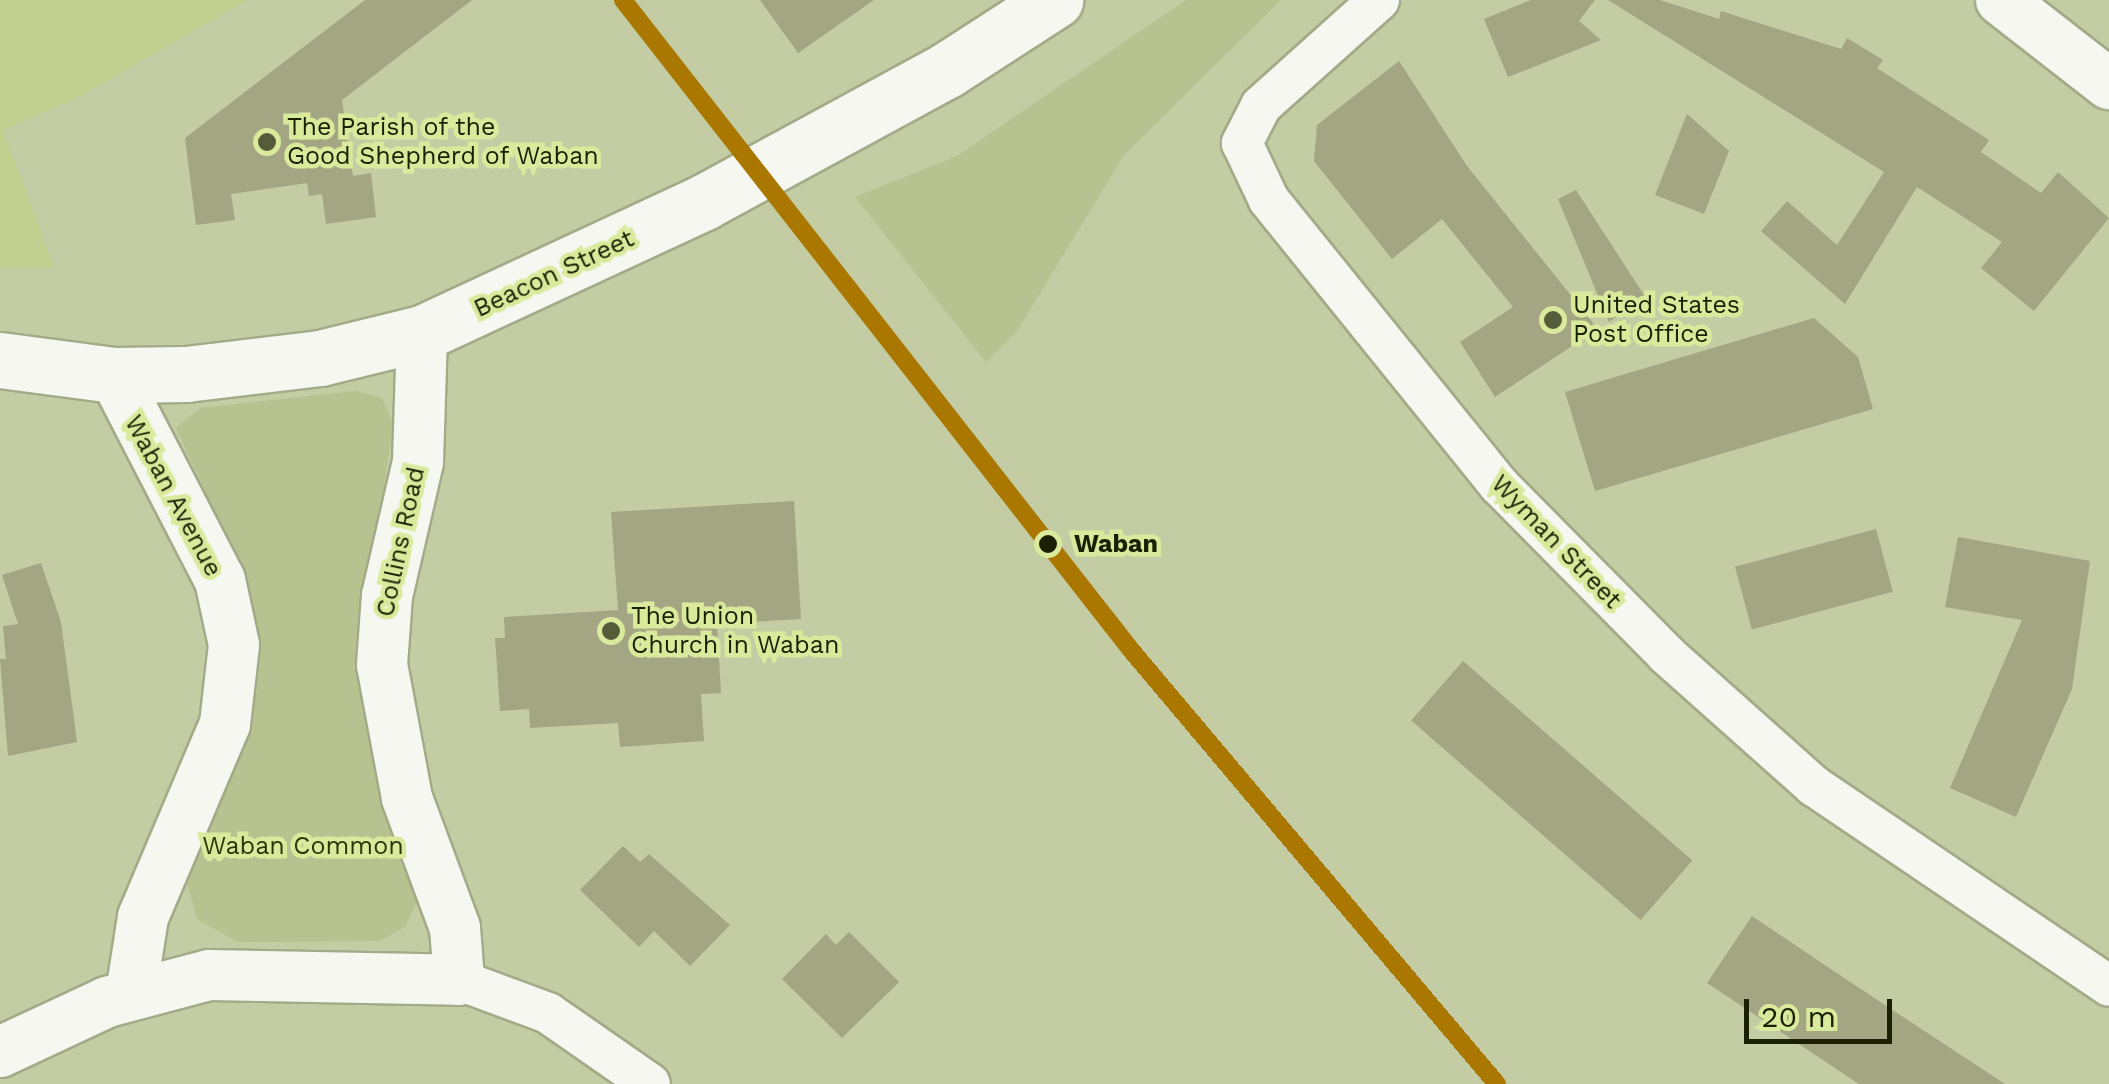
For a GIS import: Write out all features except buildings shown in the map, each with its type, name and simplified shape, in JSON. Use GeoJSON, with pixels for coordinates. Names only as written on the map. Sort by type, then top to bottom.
{"type":"FeatureCollection","features":[{"type":"Feature","properties":{"kind":"main road","name":"Beacon Street"},"geometry":{"type":"LineString","coordinates":[[0,360],[114,375],[276,365],[422,333],[704,202],[845,128],[1055,0]]}},
{"type":"Feature","properties":{"kind":"street","name":"Wyman Street"},"geometry":{"type":"LineString","coordinates":[[1379,0],[1260,106],[1242,143],[1270,200],[1500,485],[1668,655],[1814,786],[2109,986]]}},
{"type":"Feature","properties":{"kind":"street"},"geometry":{"type":"LineString","coordinates":[[2001,0],[2109,84]]}},
{"type":"Feature","properties":{"kind":"street","name":"Collins Road"},"geometry":{"type":"LineString","coordinates":[[422,333],[418,462],[387,596],[382,664],[407,798],[455,928],[459,980]]}},
{"type":"Feature","properties":{"kind":"street","name":"Waban Avenue"},"geometry":{"type":"LineString","coordinates":[[114,375],[220,580],[234,645],[225,724],[143,917],[131,994]]}},
{"type":"Feature","properties":{"kind":"street"},"geometry":{"type":"LineString","coordinates":[[0,1052],[131,994],[249,972],[459,980],[548,1013],[650,1084]]}},
{"type":"Feature","properties":{"kind":"shaded area"},"geometry":{"type":"Polygon","coordinates":[[[0,0],[247,0],[77,98],[3,130],[54,268],[0,267],[0,0]]]}},
{"type":"Feature","properties":{"kind":"green space"},"geometry":{"type":"Polygon","coordinates":[[[1186,0],[1281,0],[1124,155],[1017,331],[986,362],[855,197],[957,156],[1186,0]]]}},
{"type":"Feature","properties":{"kind":"green space","name":"Waban Common"},"geometry":{"type":"Polygon","coordinates":[[[356,391],[382,398],[393,423],[376,547],[419,896],[406,926],[380,941],[237,942],[197,919],[185,876],[238,563],[176,428],[200,408],[356,391]]]}},
{"type":"Feature","properties":{"kind":"transit line"},"geometry":{"type":"LineString","coordinates":[[623,0],[1131,650],[1497,1084]]}},
{"type":"Feature","properties":{"kind":"place","name":"The Parish of the Good Shepherd of Waban"},"geometry":{"type":"Point","coordinates":[267,142]}},
{"type":"Feature","properties":{"kind":"place","name":"United States Post Office"},"geometry":{"type":"Point","coordinates":[1553,320]}},
{"type":"Feature","properties":{"kind":"place","name":"Waban"},"geometry":{"type":"Point","coordinates":[1048,544]}},
{"type":"Feature","properties":{"kind":"place","name":"The Union Church in Waban"},"geometry":{"type":"Point","coordinates":[611,631]}}]}
